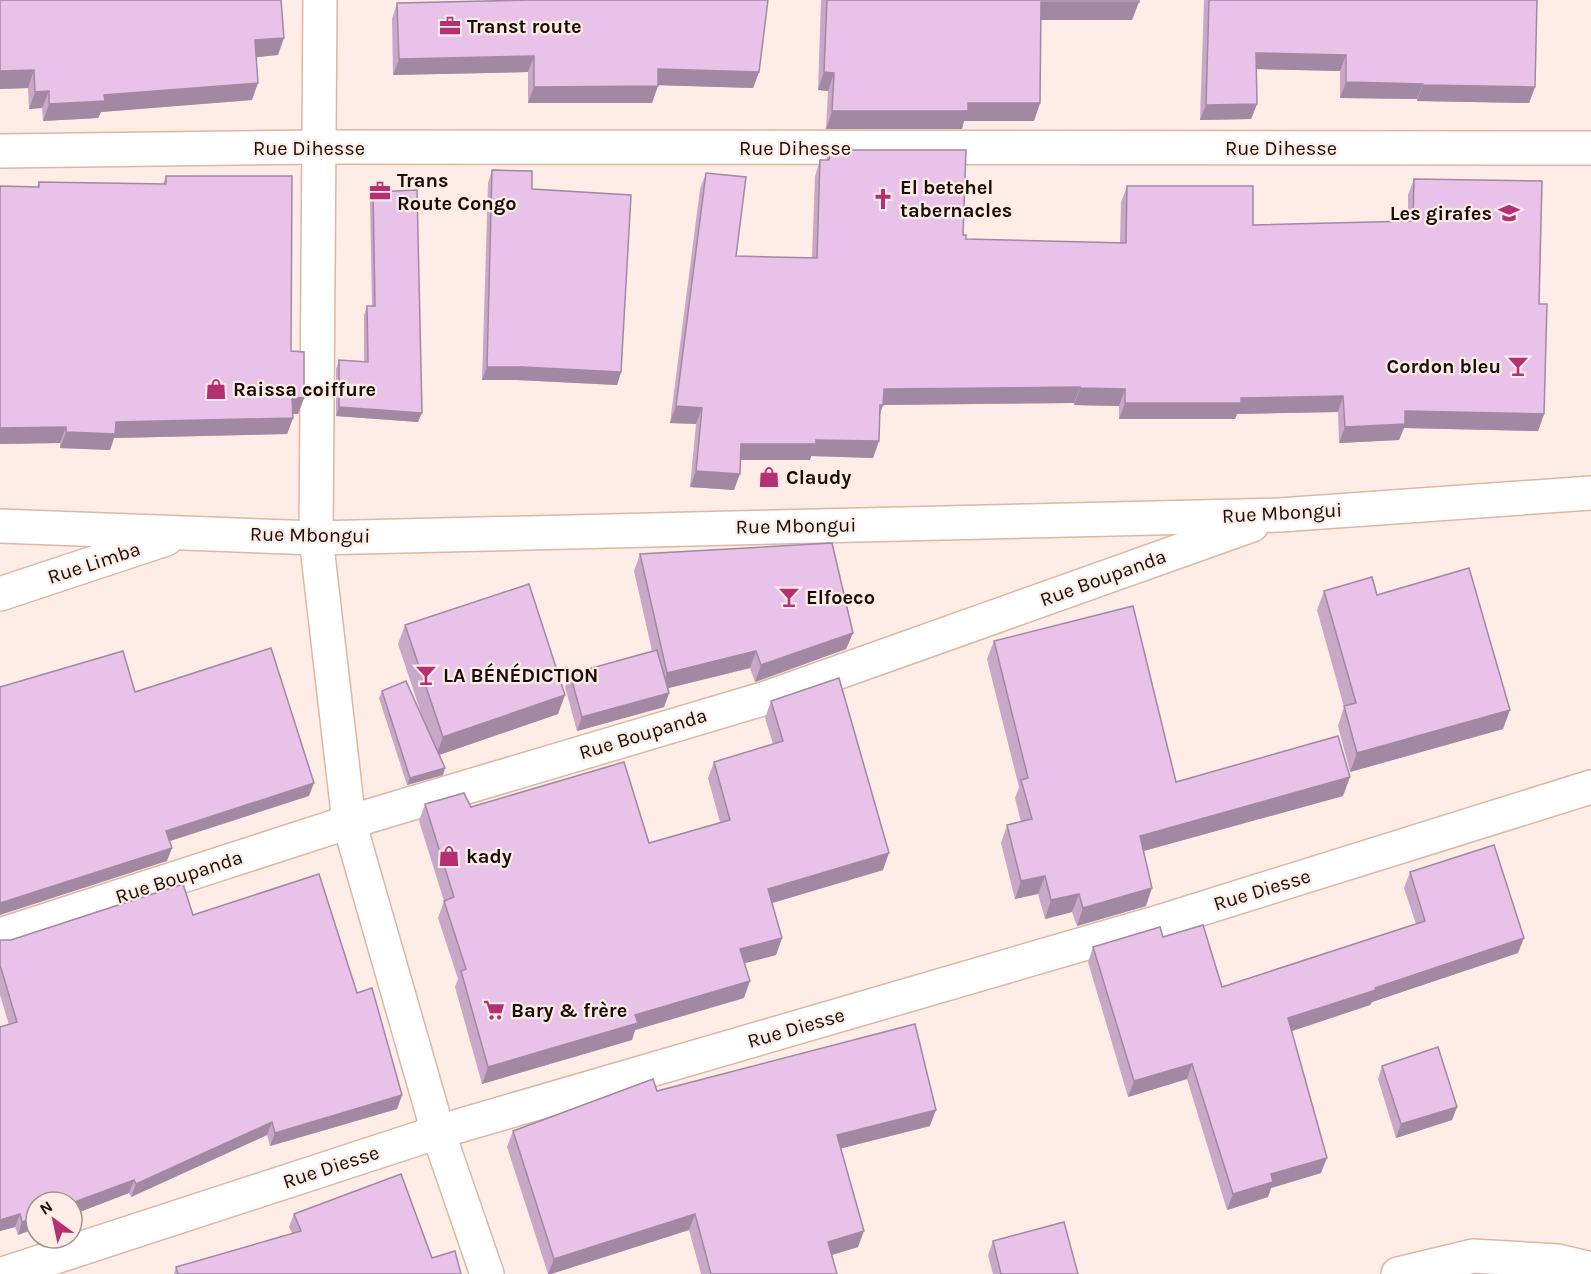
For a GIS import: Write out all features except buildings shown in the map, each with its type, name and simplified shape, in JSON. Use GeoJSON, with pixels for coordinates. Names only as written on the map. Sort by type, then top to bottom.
{"type":"FeatureCollection","features":[{"type":"Feature","properties":{"kind":"street"},"geometry":{"type":"LineString","coordinates":[[320,0],[316,538],[349,822],[438,1132],[487,1274]]}},
{"type":"Feature","properties":{"kind":"street","name":"Rue Dihesse"},"geometry":{"type":"LineString","coordinates":[[0,151],[319,147],[1591,148]]}},
{"type":"Feature","properties":{"kind":"street","name":"Rue Mbongui"},"geometry":{"type":"LineString","coordinates":[[0,526],[316,538],[1280,515],[1591,493]]}},
{"type":"Feature","properties":{"kind":"street","name":"Rue Boupanda"},"geometry":{"type":"LineString","coordinates":[[0,935],[349,822],[765,698],[1280,515]]}},
{"type":"Feature","properties":{"kind":"street","name":"Rue Limba"},"geometry":{"type":"LineString","coordinates":[[0,594],[187,532]]}},
{"type":"Feature","properties":{"kind":"street","name":"Rue Diesse"},"geometry":{"type":"LineString","coordinates":[[3,1274],[438,1132],[1162,921],[1591,788]]}},
{"type":"Feature","properties":{"kind":"street"},"geometry":{"type":"LineString","coordinates":[[1398,1274],[1473,1256],[1558,1261],[1591,1269]]}},
{"type":"Feature","properties":{"kind":"place","name":"Transt route"},"geometry":{"type":"Point","coordinates":[450,26]}},
{"type":"Feature","properties":{"kind":"place","name":"Trans Route Congo"},"geometry":{"type":"Point","coordinates":[380,191]}},
{"type":"Feature","properties":{"kind":"place","name":"El betehel tabernacles"},"geometry":{"type":"Point","coordinates":[883,199]}},
{"type":"Feature","properties":{"kind":"place","name":"Les girafes"},"geometry":{"type":"Point","coordinates":[1509,213]}},
{"type":"Feature","properties":{"kind":"place","name":"Cordon bleu"},"geometry":{"type":"Point","coordinates":[1518,366]}},
{"type":"Feature","properties":{"kind":"place","name":"Raissa coiffure"},"geometry":{"type":"Point","coordinates":[216,389]}},
{"type":"Feature","properties":{"kind":"place","name":"Claudy"},"geometry":{"type":"Point","coordinates":[769,477]}},
{"type":"Feature","properties":{"kind":"place","name":"Elfoeco"},"geometry":{"type":"Point","coordinates":[789,597]}},
{"type":"Feature","properties":{"kind":"place","name":"LA BÉNÉDICTION"},"geometry":{"type":"Point","coordinates":[426,675]}},
{"type":"Feature","properties":{"kind":"place","name":"kady"},"geometry":{"type":"Point","coordinates":[449,856]}},
{"type":"Feature","properties":{"kind":"place","name":"Bary & frère"},"geometry":{"type":"Point","coordinates":[494,1010]}}]}
